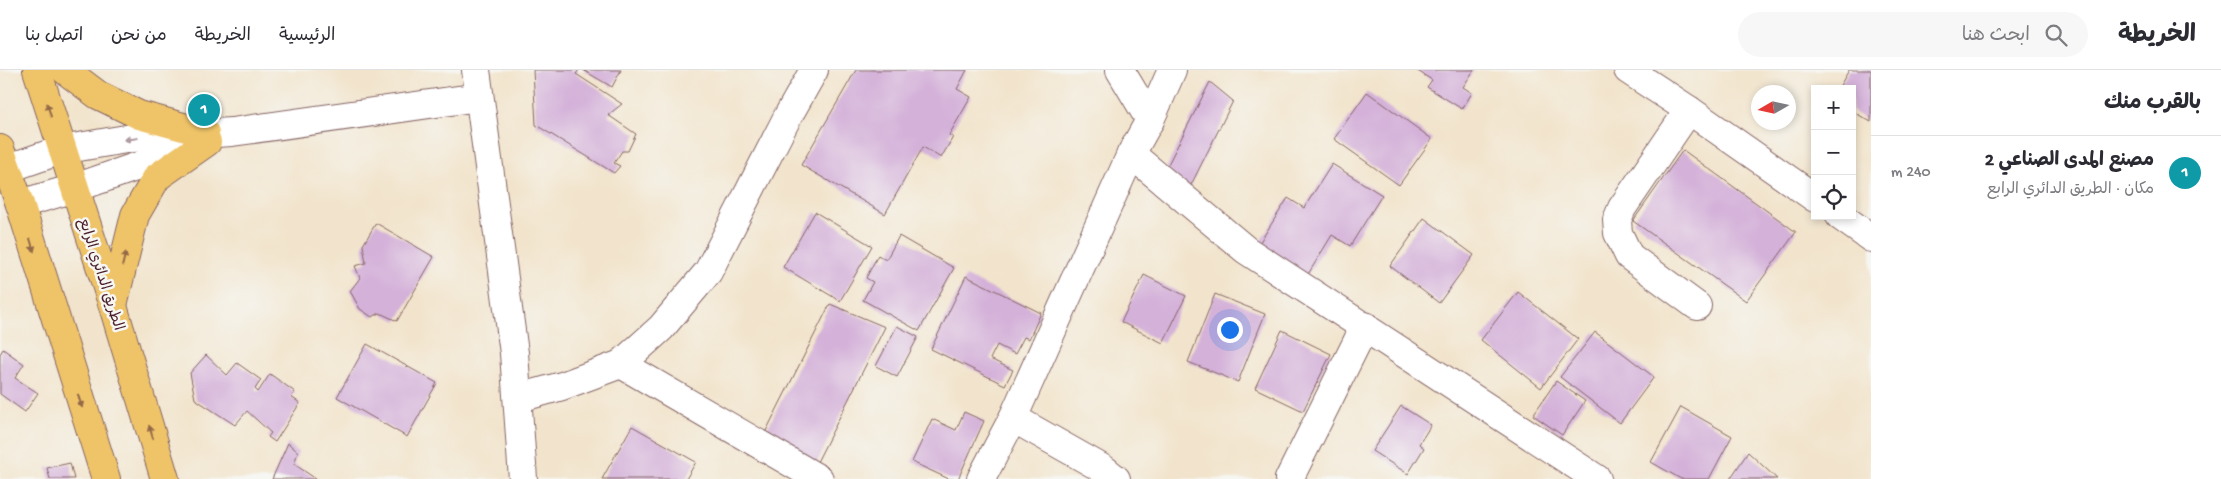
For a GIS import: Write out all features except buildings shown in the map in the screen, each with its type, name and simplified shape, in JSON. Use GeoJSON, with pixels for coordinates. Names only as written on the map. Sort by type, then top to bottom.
{"type":"FeatureCollection","features":[{"type":"Feature","properties":{"kind":"main road","name":"الطريق الدائري الرابع"},"geometry":{"type":"LineString","coordinates":[[37,70],[61,150],[113,306],[165,479]]}},
{"type":"Feature","properties":{"kind":"main road"},"geometry":{"type":"LineString","coordinates":[[65,70],[98,95],[131,111],[215,136]]}},
{"type":"Feature","properties":{"kind":"main road"},"geometry":{"type":"LineString","coordinates":[[113,306],[135,215],[158,177],[215,136]]}},
{"type":"Feature","properties":{"kind":"main road"},"geometry":{"type":"LineString","coordinates":[[3,159],[20,204],[106,479]]}},
{"type":"Feature","properties":{"kind":"street"},"geometry":{"type":"LineString","coordinates":[[476,70],[519,398],[522,477]]}},
{"type":"Feature","properties":{"kind":"street"},"geometry":{"type":"LineString","coordinates":[[519,398],[562,386],[621,364],[661,328],[708,272],[788,116],[814,70]]}},
{"type":"Feature","properties":{"kind":"street"},"geometry":{"type":"LineString","coordinates":[[1120,70],[1150,120]]}},
{"type":"Feature","properties":{"kind":"street"},"geometry":{"type":"LineString","coordinates":[[981,479],[1013,418],[1131,154],[1150,120],[1172,70]]}},
{"type":"Feature","properties":{"kind":"street"},"geometry":{"type":"LineString","coordinates":[[1628,70],[1811,195]]}},
{"type":"Feature","properties":{"kind":"street"},"geometry":{"type":"LineString","coordinates":[[3,159],[132,138],[215,136],[479,97]]}},
{"type":"Feature","properties":{"kind":"street"},"geometry":{"type":"LineString","coordinates":[[1689,110],[1622,208],[1618,220],[1618,233],[1629,256],[1697,306]]}},
{"type":"Feature","properties":{"kind":"street"},"geometry":{"type":"LineString","coordinates":[[20,204],[75,188],[215,136]]}},
{"type":"Feature","properties":{"kind":"street"},"geometry":{"type":"LineString","coordinates":[[1131,154],[1246,250],[1597,479]]}},
{"type":"Feature","properties":{"kind":"street"},"geometry":{"type":"LineString","coordinates":[[1846,220],[1871,238]]}},
{"type":"Feature","properties":{"kind":"street"},"geometry":{"type":"LineString","coordinates":[[1289,479],[1365,326]]}},
{"type":"Feature","properties":{"kind":"street"},"geometry":{"type":"LineString","coordinates":[[621,364],[819,479]]}},
{"type":"Feature","properties":{"kind":"street"},"geometry":{"type":"LineString","coordinates":[[1013,418],[1105,470],[1116,479]]}},
{"type":"Feature","properties":{"kind":"place","name":"مصنع المدى الصناعي 2"},"geometry":{"type":"Point","coordinates":[204,110]}}]}
